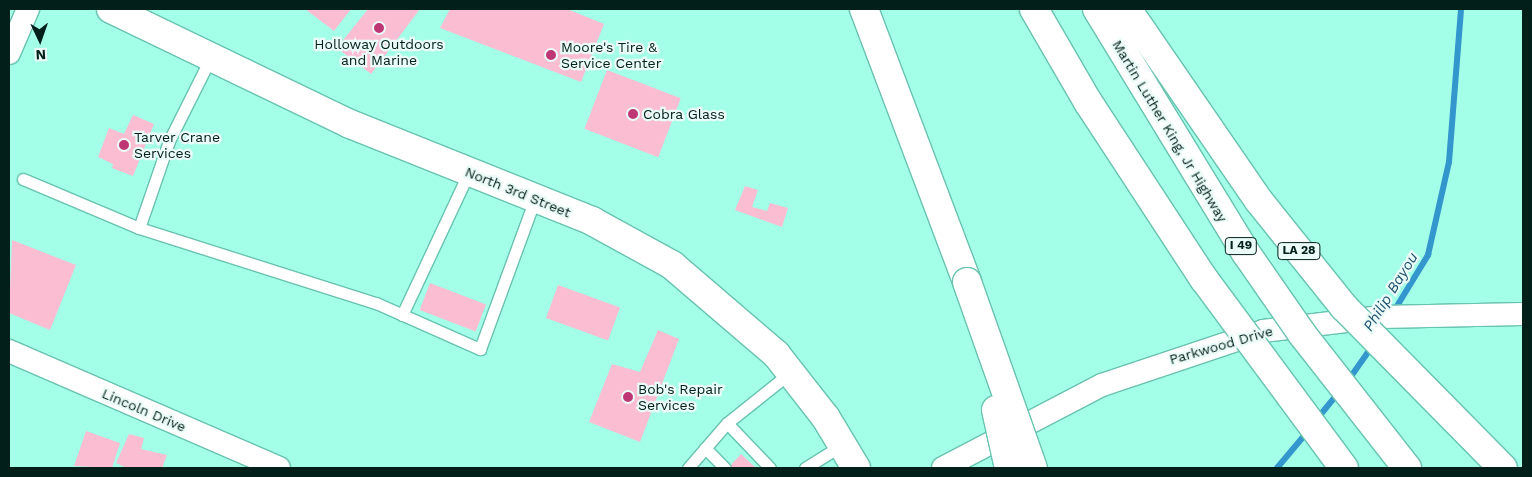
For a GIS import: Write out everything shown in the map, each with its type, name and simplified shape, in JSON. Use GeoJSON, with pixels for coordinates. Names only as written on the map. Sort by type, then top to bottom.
{"type":"FeatureCollection","features":[{"type":"Feature","properties":{"kind":"main road","name":"North 3rd Street"},"geometry":{"type":"LineString","coordinates":[[110,9],[210,59],[350,124],[592,222],[672,265],[744,323],[791,372],[856,468]]}},
{"type":"Feature","properties":{"kind":"main road"},"geometry":{"type":"LineString","coordinates":[[864,9],[1033,468]]}},
{"type":"Feature","properties":{"kind":"main road"},"geometry":{"type":"LineString","coordinates":[[1034,9],[1088,102],[1204,279],[1344,468]]}},
{"type":"Feature","properties":{"kind":"main road","name":"Martin Luther King, Jr Highway"},"geometry":{"type":"LineString","coordinates":[[1097,9],[1246,253],[1302,334],[1407,468]]}},
{"type":"Feature","properties":{"kind":"main road","name":"LA 28"},"geometry":{"type":"LineString","coordinates":[[1127,9],[1259,201],[1344,307],[1503,468]]}},
{"type":"Feature","properties":{"kind":"main road"},"geometry":{"type":"LineString","coordinates":[[966,282],[1009,468]]}},
{"type":"Feature","properties":{"kind":"street"},"geometry":{"type":"LineString","coordinates":[[9,53],[28,9]]}},
{"type":"Feature","properties":{"kind":"street","name":"Parkwood Drive"},"geometry":{"type":"LineString","coordinates":[[943,468],[1102,385],[1263,331],[1381,317],[1523,314]]}},
{"type":"Feature","properties":{"kind":"street","name":"Lincoln Drive"},"geometry":{"type":"LineString","coordinates":[[9,351],[280,468]]}},
{"type":"Feature","properties":{"kind":"lane"},"geometry":{"type":"LineString","coordinates":[[139,228],[169,141],[210,59]]}},
{"type":"Feature","properties":{"kind":"lane"},"geometry":{"type":"LineString","coordinates":[[402,315],[468,172]]}},
{"type":"Feature","properties":{"kind":"lane"},"geometry":{"type":"LineString","coordinates":[[23,179],[139,228],[402,315],[480,349],[535,199]]}},
{"type":"Feature","properties":{"kind":"lane"},"geometry":{"type":"LineString","coordinates":[[688,468],[727,424],[791,372]]}},
{"type":"Feature","properties":{"kind":"lane"},"geometry":{"type":"LineString","coordinates":[[727,424],[770,468]]}},
{"type":"Feature","properties":{"kind":"lane"},"geometry":{"type":"LineString","coordinates":[[805,468],[842,445]]}},
{"type":"Feature","properties":{"kind":"lane"},"geometry":{"type":"LineString","coordinates":[[705,448],[725,468]]}},
{"type":"Feature","properties":{"kind":"building"},"geometry":{"type":"Polygon","coordinates":[[[305,9],[351,9],[334,31],[305,9]]]}},
{"type":"Feature","properties":{"kind":"building","name":"Holloway Outdoors and Marine"},"geometry":{"type":"Polygon","coordinates":[[[368,9],[420,9],[371,74],[337,48],[368,9]]]}},
{"type":"Feature","properties":{"kind":"building","name":"Moore's Tire & Service Center"},"geometry":{"type":"Polygon","coordinates":[[[450,9],[567,9],[604,24],[581,82],[440,28],[450,9]]]}},
{"type":"Feature","properties":{"kind":"building","name":"Cobra Glass"},"geometry":{"type":"Polygon","coordinates":[[[607,70],[681,98],[658,157],[584,129],[607,70]]]}},
{"type":"Feature","properties":{"kind":"building","name":"Tarver Crane Services"},"geometry":{"type":"Polygon","coordinates":[[[133,115],[154,124],[133,176],[112,168],[113,164],[98,157],[109,128],[124,134],[133,115]]]}},
{"type":"Feature","properties":{"kind":"building"},"geometry":{"type":"Polygon","coordinates":[[[745,186],[758,190],[752,207],[767,211],[770,203],[788,208],[782,227],[735,210],[745,186]]]}},
{"type":"Feature","properties":{"kind":"building"},"geometry":{"type":"Polygon","coordinates":[[[12,240],[76,265],[50,330],[9,313],[12,240]]]}},
{"type":"Feature","properties":{"kind":"building"},"geometry":{"type":"Polygon","coordinates":[[[430,283],[486,305],[476,332],[420,310],[430,283]]]}},
{"type":"Feature","properties":{"kind":"building"},"geometry":{"type":"Polygon","coordinates":[[[558,285],[620,308],[608,340],[546,318],[558,285]]]}},
{"type":"Feature","properties":{"kind":"building","name":"Bob's Repair Services"},"geometry":{"type":"Polygon","coordinates":[[[658,330],[679,339],[640,442],[589,422],[612,364],[640,372],[658,330]]]}},
{"type":"Feature","properties":{"kind":"building"},"geometry":{"type":"Polygon","coordinates":[[[86,431],[120,443],[112,468],[74,466],[86,431]]]}},
{"type":"Feature","properties":{"kind":"building"},"geometry":{"type":"Polygon","coordinates":[[[129,434],[144,438],[141,449],[167,455],[162,468],[127,468],[116,463],[129,434]]]}},
{"type":"Feature","properties":{"kind":"building"},"geometry":{"type":"Polygon","coordinates":[[[741,454],[756,468],[728,468],[741,454]]]}},
{"type":"Feature","properties":{"kind":"waterway","name":"Philip Bayou"},"geometry":{"type":"LineString","coordinates":[[1394,311],[1428,255],[1449,162],[1461,9]]}},
{"type":"Feature","properties":{"kind":"waterway","name":"Philip Bayou"},"geometry":{"type":"LineString","coordinates":[[1347,382],[1373,345]]}},
{"type":"Feature","properties":{"kind":"waterway","name":"Philip Bayou"},"geometry":{"type":"LineString","coordinates":[[1317,419],[1339,392]]}},
{"type":"Feature","properties":{"kind":"waterway","name":"Philip Bayou"},"geometry":{"type":"LineString","coordinates":[[1277,468],[1308,431]]}},
{"type":"Feature","properties":{"kind":"place","name":"Holloway Outdoors and Marine"},"geometry":{"type":"Point","coordinates":[379,28]}},
{"type":"Feature","properties":{"kind":"place","name":"Moore's Tire & Service Center"},"geometry":{"type":"Point","coordinates":[551,55]}},
{"type":"Feature","properties":{"kind":"place","name":"Cobra Glass"},"geometry":{"type":"Point","coordinates":[633,114]}},
{"type":"Feature","properties":{"kind":"place","name":"Tarver Crane Services"},"geometry":{"type":"Point","coordinates":[124,145]}},
{"type":"Feature","properties":{"kind":"place","name":"Bob's Repair Services"},"geometry":{"type":"Point","coordinates":[628,397]}}]}
